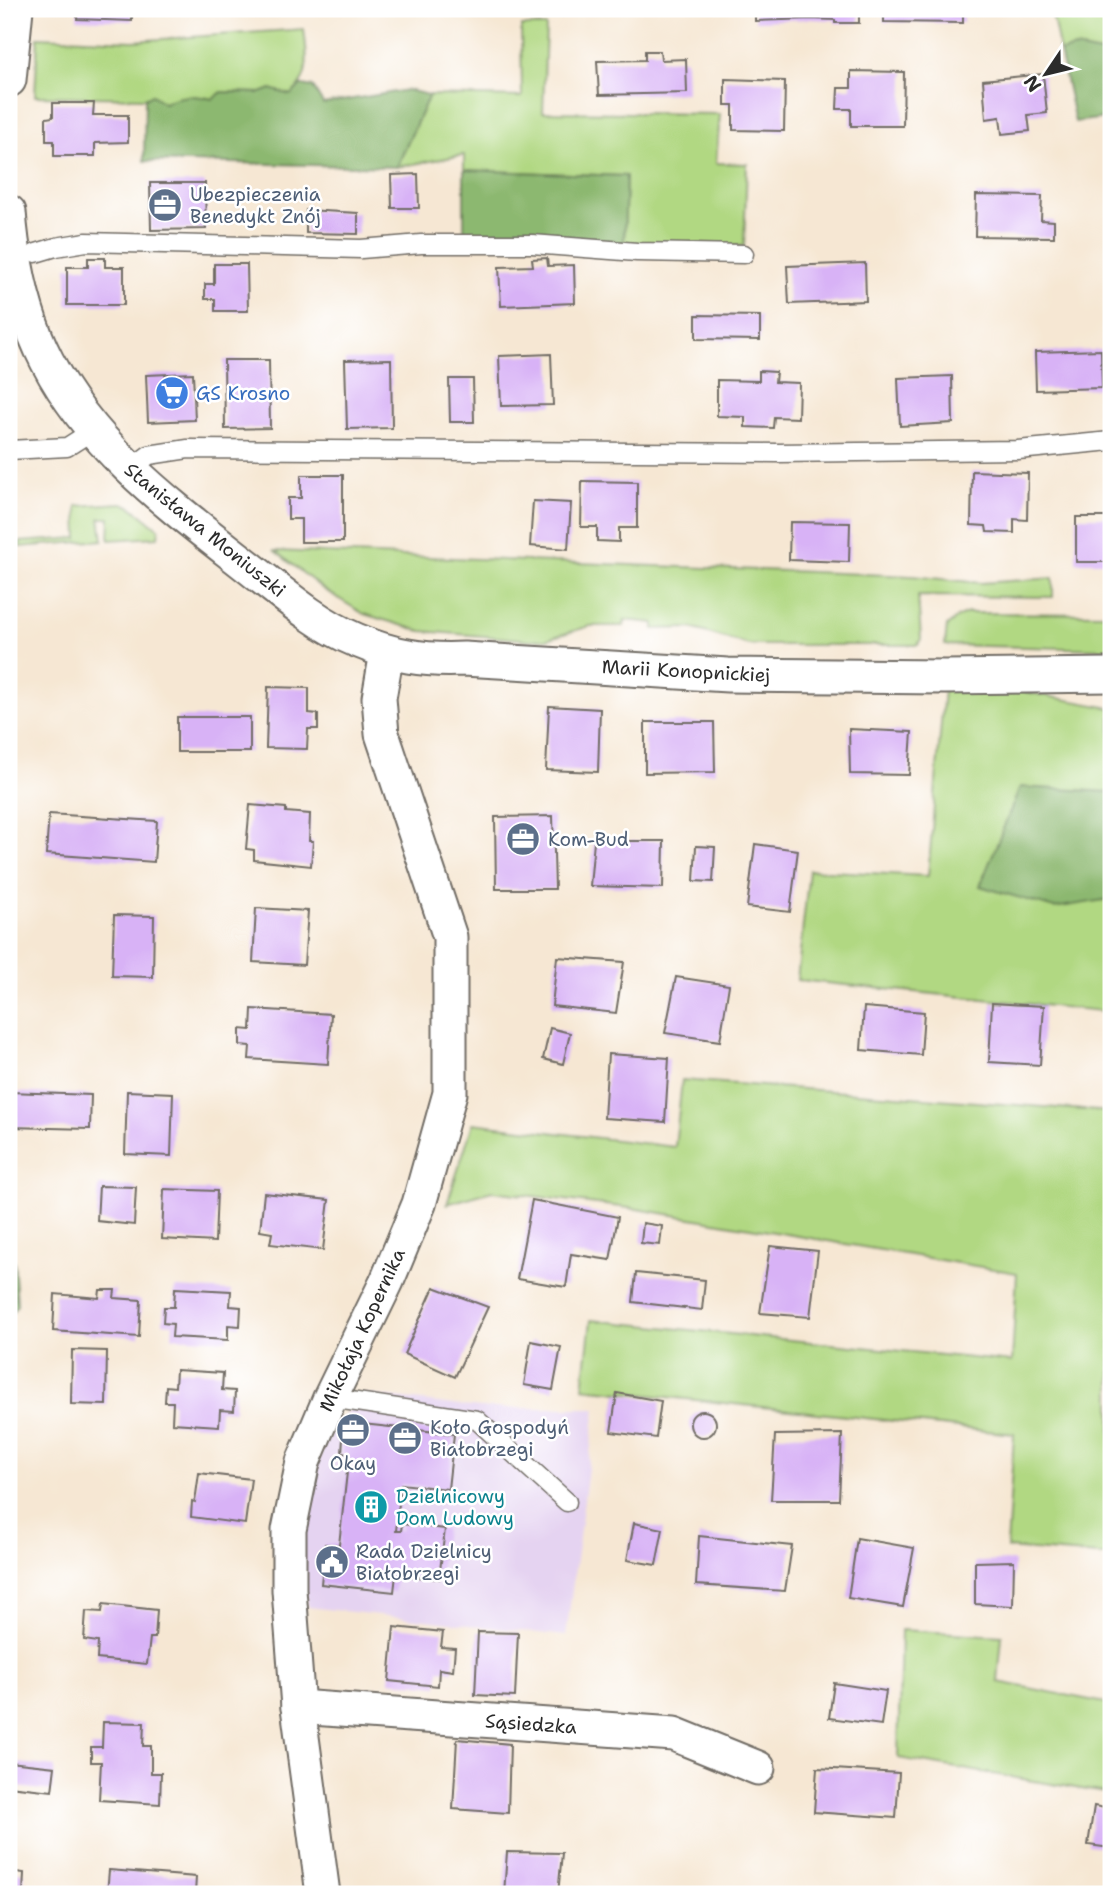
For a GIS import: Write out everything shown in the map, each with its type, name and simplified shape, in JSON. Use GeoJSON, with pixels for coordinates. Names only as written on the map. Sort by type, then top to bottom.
{"type":"FeatureCollection","features":[{"type":"Feature","properties":{"kind":"street"},"geometry":{"type":"LineString","coordinates":[[9,80],[16,9]]}},
{"type":"Feature","properties":{"kind":"street","name":"Stanisława Moniuszki"},"geometry":{"type":"LineString","coordinates":[[9,212],[11,245],[30,318],[47,361],[92,431],[129,470],[295,603],[330,627],[387,652]]}},
{"type":"Feature","properties":{"kind":"street","name":"Marii Konopnickiej"},"geometry":{"type":"LineString","coordinates":[[387,652],[429,660],[464,659],[728,675],[1111,675]]}},
{"type":"Feature","properties":{"kind":"street","name":"Mikołaja Kopernika"},"geometry":{"type":"LineString","coordinates":[[323,1894],[298,1707],[289,1590],[289,1530],[303,1462],[330,1398],[387,1281],[419,1204],[450,1093],[450,937],[382,734],[379,698],[387,652]]}},
{"type":"Feature","properties":{"kind":"street","name":"Sąsiedzka"},"geometry":{"type":"LineString","coordinates":[[298,1707],[674,1734],[758,1768]]}},
{"type":"Feature","properties":{"kind":"lane"},"geometry":{"type":"LineString","coordinates":[[36,253],[86,242],[361,249],[422,244],[532,244],[637,252],[744,254]]}},
{"type":"Feature","properties":{"kind":"lane"},"geometry":{"type":"LineString","coordinates":[[9,450],[67,447],[92,431]]}},
{"type":"Feature","properties":{"kind":"lane"},"geometry":{"type":"LineString","coordinates":[[129,470],[149,454],[188,449],[778,453],[1018,450],[1111,442]]}},
{"type":"Feature","properties":{"kind":"lane"},"geometry":{"type":"LineString","coordinates":[[330,1398],[477,1420],[567,1502]]}},
{"type":"Feature","properties":{"kind":"shaded area"},"geometry":{"type":"Polygon","coordinates":[[[363,1394],[480,1408],[596,1408],[566,1636],[308,1607],[300,1553],[309,1482],[330,1433],[363,1394]]]}},
{"type":"Feature","properties":{"kind":"green space"},"geometry":{"type":"Polygon","coordinates":[[[1051,9],[1111,9],[1111,55],[1075,48],[1060,52],[1051,9]]]}},
{"type":"Feature","properties":{"kind":"green space"},"geometry":{"type":"Polygon","coordinates":[[[521,26],[546,26],[543,112],[720,114],[716,163],[747,164],[744,246],[624,244],[626,176],[464,170],[464,155],[397,167],[429,95],[522,97],[521,26]]]}},
{"type":"Feature","properties":{"kind":"green space"},"geometry":{"type":"Polygon","coordinates":[[[304,29],[307,56],[305,72],[298,88],[291,95],[271,89],[261,93],[222,92],[213,99],[188,96],[164,104],[152,95],[145,98],[35,96],[38,37],[133,41],[304,29]]]}},
{"type":"Feature","properties":{"kind":"green space"},"geometry":{"type":"Polygon","coordinates":[[[1075,48],[1111,55],[1111,113],[1105,118],[1075,122],[1060,52],[1075,48]]]}},
{"type":"Feature","properties":{"kind":"green space"},"geometry":{"type":"Polygon","coordinates":[[[302,85],[313,87],[323,104],[407,90],[429,95],[397,167],[144,161],[145,98],[152,95],[164,103],[182,97],[213,99],[222,92],[261,93],[271,89],[290,95],[302,85]]]}},
{"type":"Feature","properties":{"kind":"green space"},"geometry":{"type":"Polygon","coordinates":[[[464,170],[626,176],[624,244],[464,244],[464,170]]]}},
{"type":"Feature","properties":{"kind":"green space"},"geometry":{"type":"Polygon","coordinates":[[[122,503],[130,506],[159,529],[158,537],[109,540],[110,518],[100,518],[103,540],[20,547],[20,542],[78,538],[77,506],[122,503]]]}},
{"type":"Feature","properties":{"kind":"green space"},"geometry":{"type":"Polygon","coordinates":[[[275,551],[912,576],[981,583],[1053,578],[1053,597],[918,596],[921,639],[918,645],[749,645],[691,628],[654,629],[654,623],[625,620],[624,626],[590,626],[547,639],[531,640],[421,631],[364,614],[323,589],[275,551]]]}},
{"type":"Feature","properties":{"kind":"green space"},"geometry":{"type":"Polygon","coordinates":[[[968,613],[1111,614],[1111,646],[1104,649],[945,645],[947,626],[968,613]]]}},
{"type":"Feature","properties":{"kind":"green space"},"geometry":{"type":"Polygon","coordinates":[[[945,677],[1111,708],[1111,1012],[797,980],[809,870],[928,876],[945,677]]]}},
{"type":"Feature","properties":{"kind":"green space"},"geometry":{"type":"Polygon","coordinates":[[[1020,787],[1111,792],[1111,899],[1054,908],[980,886],[1020,787]]]}},
{"type":"Feature","properties":{"kind":"green space"},"geometry":{"type":"Polygon","coordinates":[[[682,1080],[1111,1112],[1111,1556],[1007,1548],[1014,1434],[583,1388],[591,1320],[1012,1362],[1017,1273],[637,1209],[492,1191],[447,1204],[473,1123],[675,1147],[682,1080]]]}},
{"type":"Feature","properties":{"kind":"green space"},"geometry":{"type":"Polygon","coordinates":[[[9,1261],[14,1261],[17,1305],[9,1316],[9,1261]]]}},
{"type":"Feature","properties":{"kind":"green space"},"geometry":{"type":"Polygon","coordinates":[[[901,1630],[1002,1636],[998,1682],[1111,1704],[1111,1794],[898,1758],[901,1630]]]}},
{"type":"Feature","properties":{"kind":"building"},"geometry":{"type":"Polygon","coordinates":[[[78,9],[132,9],[132,21],[77,19],[78,9]]]}},
{"type":"Feature","properties":{"kind":"building"},"geometry":{"type":"Polygon","coordinates":[[[203,9],[274,9],[274,13],[203,14],[203,9]]]}},
{"type":"Feature","properties":{"kind":"building"},"geometry":{"type":"Polygon","coordinates":[[[755,9],[859,9],[859,23],[811,19],[755,21],[755,9]]]}},
{"type":"Feature","properties":{"kind":"building"},"geometry":{"type":"Polygon","coordinates":[[[884,9],[963,9],[963,23],[884,22],[884,9]]]}},
{"type":"Feature","properties":{"kind":"building"},"geometry":{"type":"Polygon","coordinates":[[[645,51],[660,51],[661,60],[686,59],[687,93],[599,95],[597,61],[645,60],[645,51]]]}},
{"type":"Feature","properties":{"kind":"building"},"geometry":{"type":"Polygon","coordinates":[[[851,71],[904,72],[903,126],[851,126],[851,109],[837,109],[838,88],[851,88],[851,71]]]}},
{"type":"Feature","properties":{"kind":"building"},"geometry":{"type":"Polygon","coordinates":[[[1043,74],[1047,113],[1028,115],[1030,131],[1002,134],[1000,117],[986,119],[983,80],[1043,74]]]}},
{"type":"Feature","properties":{"kind":"building"},"geometry":{"type":"Polygon","coordinates":[[[725,79],[785,81],[784,131],[733,130],[733,105],[725,105],[725,79]]]}},
{"type":"Feature","properties":{"kind":"building"},"geometry":{"type":"Polygon","coordinates":[[[53,103],[94,103],[93,115],[128,115],[128,142],[95,143],[95,156],[54,156],[54,141],[46,141],[46,118],[53,117],[53,103]]]}},
{"type":"Feature","properties":{"kind":"building"},"geometry":{"type":"Polygon","coordinates":[[[418,174],[419,208],[392,208],[391,175],[418,174]]]}},
{"type":"Feature","properties":{"kind":"building"},"geometry":{"type":"Polygon","coordinates":[[[150,183],[205,183],[206,229],[151,230],[150,183]]]}},
{"type":"Feature","properties":{"kind":"building"},"geometry":{"type":"Polygon","coordinates":[[[976,195],[1042,196],[1041,220],[1054,221],[1054,237],[975,236],[976,195]]]}},
{"type":"Feature","properties":{"kind":"building"},"geometry":{"type":"Polygon","coordinates":[[[306,210],[358,213],[358,234],[306,233],[306,210]]]}},
{"type":"Feature","properties":{"kind":"building"},"geometry":{"type":"Polygon","coordinates":[[[88,258],[105,258],[105,267],[124,267],[124,305],[67,305],[67,267],[88,267],[88,258]]]}},
{"type":"Feature","properties":{"kind":"building"},"geometry":{"type":"Polygon","coordinates":[[[547,258],[548,266],[574,265],[575,303],[501,306],[499,267],[533,266],[532,259],[547,258]]]}},
{"type":"Feature","properties":{"kind":"building"},"geometry":{"type":"Polygon","coordinates":[[[865,263],[866,301],[789,304],[787,266],[865,263]]]}},
{"type":"Feature","properties":{"kind":"building"},"geometry":{"type":"Polygon","coordinates":[[[214,264],[247,264],[248,311],[215,311],[215,299],[205,299],[205,284],[214,284],[214,264]]]}},
{"type":"Feature","properties":{"kind":"building"},"geometry":{"type":"Polygon","coordinates":[[[696,315],[760,316],[760,340],[696,339],[696,315]]]}},
{"type":"Feature","properties":{"kind":"building"},"geometry":{"type":"Polygon","coordinates":[[[1101,350],[1102,388],[1036,390],[1035,352],[1101,350]]]}},
{"type":"Feature","properties":{"kind":"building"},"geometry":{"type":"Polygon","coordinates":[[[551,354],[553,405],[501,406],[499,356],[551,354]]]}},
{"type":"Feature","properties":{"kind":"building"},"geometry":{"type":"Polygon","coordinates":[[[391,359],[392,428],[347,429],[345,360],[391,359]]]}},
{"type":"Feature","properties":{"kind":"building"},"geometry":{"type":"Polygon","coordinates":[[[224,360],[269,360],[270,428],[225,429],[224,360]]]}},
{"type":"Feature","properties":{"kind":"building"},"geometry":{"type":"Polygon","coordinates":[[[759,371],[776,372],[775,382],[799,383],[798,418],[774,417],[773,428],[745,427],[745,417],[717,416],[717,380],[759,381],[759,371]]]}},
{"type":"Feature","properties":{"kind":"building"},"geometry":{"type":"Polygon","coordinates":[[[193,373],[195,420],[148,422],[146,375],[193,373]]]}},
{"type":"Feature","properties":{"kind":"building"},"geometry":{"type":"Polygon","coordinates":[[[952,376],[953,423],[900,426],[898,378],[952,376]]]}},
{"type":"Feature","properties":{"kind":"building"},"geometry":{"type":"Polygon","coordinates":[[[449,379],[473,379],[474,422],[450,422],[449,379]]]}},
{"type":"Feature","properties":{"kind":"building"},"geometry":{"type":"Polygon","coordinates":[[[972,471],[1028,473],[1027,520],[1014,519],[1014,533],[987,532],[986,526],[971,525],[972,471]]]}},
{"type":"Feature","properties":{"kind":"building"},"geometry":{"type":"Polygon","coordinates":[[[301,475],[343,475],[343,542],[301,542],[301,519],[288,519],[288,498],[301,498],[301,475]]]}},
{"type":"Feature","properties":{"kind":"building"},"geometry":{"type":"Polygon","coordinates":[[[582,481],[637,482],[637,528],[619,528],[619,542],[597,541],[597,527],[581,527],[582,481]]]}},
{"type":"Feature","properties":{"kind":"building"},"geometry":{"type":"Polygon","coordinates":[[[533,501],[571,503],[568,549],[530,546],[533,501]]]}},
{"type":"Feature","properties":{"kind":"building"},"geometry":{"type":"Polygon","coordinates":[[[1076,517],[1111,517],[1111,562],[1076,562],[1076,517]]]}},
{"type":"Feature","properties":{"kind":"building"},"geometry":{"type":"Polygon","coordinates":[[[790,522],[850,523],[849,562],[789,560],[790,522]]]}},
{"type":"Feature","properties":{"kind":"building"},"geometry":{"type":"Polygon","coordinates":[[[268,687],[309,688],[309,713],[318,714],[318,729],[308,729],[307,749],[266,748],[268,687]]]}},
{"type":"Feature","properties":{"kind":"building"},"geometry":{"type":"Polygon","coordinates":[[[549,706],[600,709],[598,772],[546,770],[549,706]]]}},
{"type":"Feature","properties":{"kind":"building"},"geometry":{"type":"Polygon","coordinates":[[[177,717],[250,717],[250,752],[177,752],[177,717]]]}},
{"type":"Feature","properties":{"kind":"building"},"geometry":{"type":"Polygon","coordinates":[[[645,722],[714,722],[715,772],[645,773],[645,722]]]}},
{"type":"Feature","properties":{"kind":"building"},"geometry":{"type":"Polygon","coordinates":[[[849,729],[912,732],[909,775],[850,774],[849,729]]]}},
{"type":"Feature","properties":{"kind":"building"},"geometry":{"type":"Polygon","coordinates":[[[250,805],[286,808],[286,812],[310,814],[309,841],[313,841],[311,866],[254,860],[254,850],[246,849],[250,805]]]}},
{"type":"Feature","properties":{"kind":"building"},"geometry":{"type":"Polygon","coordinates":[[[49,814],[157,821],[154,862],[46,854],[49,814]]]}},
{"type":"Feature","properties":{"kind":"building"},"geometry":{"type":"Polygon","coordinates":[[[553,816],[555,889],[496,889],[495,817],[553,816]]]}},
{"type":"Feature","properties":{"kind":"building"},"geometry":{"type":"Polygon","coordinates":[[[594,841],[664,841],[663,888],[590,886],[594,841]]]}},
{"type":"Feature","properties":{"kind":"building"},"geometry":{"type":"Polygon","coordinates":[[[755,844],[798,850],[790,912],[747,907],[755,844]]]}},
{"type":"Feature","properties":{"kind":"building"},"geometry":{"type":"Polygon","coordinates":[[[696,846],[715,847],[713,882],[694,881],[696,846]]]}},
{"type":"Feature","properties":{"kind":"building"},"geometry":{"type":"Polygon","coordinates":[[[256,908],[308,911],[304,965],[253,962],[256,908]]]}},
{"type":"Feature","properties":{"kind":"building"},"geometry":{"type":"Polygon","coordinates":[[[114,915],[154,916],[153,977],[112,976],[114,915]]]}},
{"type":"Feature","properties":{"kind":"building"},"geometry":{"type":"Polygon","coordinates":[[[557,957],[624,962],[616,1013],[552,1006],[557,957]]]}},
{"type":"Feature","properties":{"kind":"building"},"geometry":{"type":"Polygon","coordinates":[[[676,977],[729,985],[720,1041],[665,1033],[676,977]]]}},
{"type":"Feature","properties":{"kind":"building"},"geometry":{"type":"Polygon","coordinates":[[[992,1003],[1044,1006],[1040,1065],[989,1062],[992,1003]]]}},
{"type":"Feature","properties":{"kind":"building"},"geometry":{"type":"Polygon","coordinates":[[[864,1007],[924,1012],[921,1055],[861,1050],[864,1007]]]}},
{"type":"Feature","properties":{"kind":"building"},"geometry":{"type":"Polygon","coordinates":[[[252,1009],[331,1014],[328,1064],[249,1059],[250,1046],[240,1045],[240,1029],[251,1030],[252,1009]]]}},
{"type":"Feature","properties":{"kind":"building"},"geometry":{"type":"Polygon","coordinates":[[[550,1028],[570,1033],[563,1064],[543,1059],[550,1028]]]}},
{"type":"Feature","properties":{"kind":"building"},"geometry":{"type":"Polygon","coordinates":[[[608,1054],[669,1058],[665,1122],[604,1118],[608,1054]]]}},
{"type":"Feature","properties":{"kind":"building"},"geometry":{"type":"Polygon","coordinates":[[[127,1091],[173,1093],[171,1156],[125,1154],[127,1091]]]}},
{"type":"Feature","properties":{"kind":"building"},"geometry":{"type":"Polygon","coordinates":[[[9,1092],[91,1095],[90,1129],[9,1127],[9,1092]]]}},
{"type":"Feature","properties":{"kind":"building"},"geometry":{"type":"Polygon","coordinates":[[[99,1186],[136,1187],[134,1225],[97,1221],[99,1186]]]}},
{"type":"Feature","properties":{"kind":"building"},"geometry":{"type":"Polygon","coordinates":[[[164,1189],[217,1191],[215,1242],[162,1239],[164,1189]]]}},
{"type":"Feature","properties":{"kind":"building"},"geometry":{"type":"Polygon","coordinates":[[[264,1193],[329,1200],[323,1250],[270,1244],[272,1233],[260,1231],[264,1193]]]}},
{"type":"Feature","properties":{"kind":"building"},"geometry":{"type":"Polygon","coordinates":[[[532,1200],[618,1217],[610,1260],[571,1254],[566,1287],[517,1279],[532,1200]]]}},
{"type":"Feature","properties":{"kind":"building"},"geometry":{"type":"Polygon","coordinates":[[[643,1223],[662,1226],[660,1245],[641,1243],[643,1223]]]}},
{"type":"Feature","properties":{"kind":"building"},"geometry":{"type":"Polygon","coordinates":[[[770,1246],[818,1251],[810,1317],[760,1313],[770,1246]]]}},
{"type":"Feature","properties":{"kind":"building"},"geometry":{"type":"Polygon","coordinates":[[[636,1273],[705,1280],[702,1310],[633,1302],[636,1273]]]}},
{"type":"Feature","properties":{"kind":"building"},"geometry":{"type":"Polygon","coordinates":[[[434,1287],[488,1307],[455,1377],[404,1354],[434,1287]]]}},
{"type":"Feature","properties":{"kind":"building"},"geometry":{"type":"Polygon","coordinates":[[[175,1288],[231,1291],[230,1306],[241,1307],[240,1326],[228,1325],[228,1340],[172,1337],[173,1324],[163,1323],[164,1307],[174,1307],[175,1288]]]}},
{"type":"Feature","properties":{"kind":"building"},"geometry":{"type":"Polygon","coordinates":[[[100,1290],[115,1290],[114,1298],[141,1300],[139,1337],[53,1331],[55,1294],[99,1298],[100,1290]]]}},
{"type":"Feature","properties":{"kind":"building"},"geometry":{"type":"Polygon","coordinates":[[[531,1341],[561,1347],[553,1390],[524,1385],[531,1341]]]}},
{"type":"Feature","properties":{"kind":"building"},"geometry":{"type":"Polygon","coordinates":[[[72,1350],[107,1351],[106,1405],[71,1404],[72,1350]]]}},
{"type":"Feature","properties":{"kind":"building"},"geometry":{"type":"Polygon","coordinates":[[[176,1370],[223,1373],[222,1390],[235,1391],[234,1411],[220,1410],[219,1426],[172,1423],[173,1402],[165,1402],[166,1386],[175,1387],[176,1370]]]}},
{"type":"Feature","properties":{"kind":"building"},"geometry":{"type":"Polygon","coordinates":[[[617,1393],[661,1401],[656,1438],[611,1432],[617,1393]]]}},
{"type":"Feature","properties":{"kind":"building"},"geometry":{"type":"Polygon","coordinates":[[[703,1411],[712,1415],[716,1424],[712,1433],[703,1437],[694,1433],[690,1424],[694,1415],[703,1411]]]}},
{"type":"Feature","properties":{"kind":"building","name":"Dzielnicowy Dom Ludowy"},"geometry":{"type":"Polygon","coordinates":[[[344,1422],[454,1434],[448,1489],[401,1484],[396,1531],[401,1531],[402,1524],[445,1529],[439,1579],[396,1575],[394,1592],[321,1584],[325,1544],[339,1545],[349,1454],[342,1453],[344,1422]]]}},
{"type":"Feature","properties":{"kind":"building"},"geometry":{"type":"Polygon","coordinates":[[[842,1434],[839,1500],[771,1500],[775,1435],[842,1434]]]}},
{"type":"Feature","properties":{"kind":"building"},"geometry":{"type":"Polygon","coordinates":[[[199,1473],[251,1479],[245,1524],[191,1517],[199,1473]]]}},
{"type":"Feature","properties":{"kind":"building"},"geometry":{"type":"Polygon","coordinates":[[[634,1523],[663,1529],[656,1565],[627,1560],[634,1523]]]}},
{"type":"Feature","properties":{"kind":"building"},"geometry":{"type":"Polygon","coordinates":[[[699,1536],[792,1546],[785,1591],[696,1585],[699,1536]]]}},
{"type":"Feature","properties":{"kind":"building"},"geometry":{"type":"Polygon","coordinates":[[[857,1538],[914,1548],[903,1607],[848,1598],[857,1538]]]}},
{"type":"Feature","properties":{"kind":"building"},"geometry":{"type":"Polygon","coordinates":[[[1014,1561],[1013,1606],[975,1604],[975,1562],[1014,1561]]]}},
{"type":"Feature","properties":{"kind":"building"},"geometry":{"type":"Polygon","coordinates":[[[103,1604],[157,1610],[155,1638],[150,1638],[147,1664],[97,1659],[98,1642],[84,1640],[86,1611],[102,1612],[103,1604]]]}},
{"type":"Feature","properties":{"kind":"building"},"geometry":{"type":"Polygon","coordinates":[[[394,1627],[443,1632],[441,1647],[455,1648],[453,1671],[439,1669],[438,1686],[389,1681],[394,1627]]]}},
{"type":"Feature","properties":{"kind":"building"},"geometry":{"type":"Polygon","coordinates":[[[478,1632],[518,1633],[515,1697],[475,1695],[478,1632]]]}},
{"type":"Feature","properties":{"kind":"building"},"geometry":{"type":"Polygon","coordinates":[[[834,1683],[886,1691],[881,1725],[829,1718],[834,1683]]]}},
{"type":"Feature","properties":{"kind":"building"},"geometry":{"type":"Polygon","coordinates":[[[103,1722],[144,1723],[143,1746],[151,1746],[151,1773],[161,1773],[160,1804],[99,1800],[101,1762],[91,1762],[91,1747],[102,1747],[103,1722]]]}},
{"type":"Feature","properties":{"kind":"building"},"geometry":{"type":"Polygon","coordinates":[[[457,1739],[510,1744],[508,1813],[453,1809],[457,1739]]]}},
{"type":"Feature","properties":{"kind":"building"},"geometry":{"type":"Polygon","coordinates":[[[9,1762],[55,1767],[52,1791],[9,1786],[9,1762]]]}},
{"type":"Feature","properties":{"kind":"building"},"geometry":{"type":"Polygon","coordinates":[[[817,1768],[899,1773],[896,1818],[814,1812],[817,1768]]]}},
{"type":"Feature","properties":{"kind":"building"},"geometry":{"type":"Polygon","coordinates":[[[1094,1806],[1111,1809],[1111,1848],[1088,1845],[1094,1806]]]}},
{"type":"Feature","properties":{"kind":"building"},"geometry":{"type":"Polygon","coordinates":[[[507,1852],[562,1853],[558,1894],[504,1894],[507,1852]]]}},
{"type":"Feature","properties":{"kind":"building"},"geometry":{"type":"Polygon","coordinates":[[[109,1870],[196,1877],[195,1894],[107,1894],[109,1870]]]}},
{"type":"Feature","properties":{"kind":"building"},"geometry":{"type":"Polygon","coordinates":[[[9,1871],[24,1873],[23,1894],[9,1894],[9,1871]]]}},
{"type":"Feature","properties":{"kind":"place","name":"Ubezpieczenia Benedykt Znój"},"geometry":{"type":"Point","coordinates":[165,205]}},
{"type":"Feature","properties":{"kind":"place","name":"GS Krosno"},"geometry":{"type":"Point","coordinates":[172,393]}},
{"type":"Feature","properties":{"kind":"place","name":"Kom-Bud"},"geometry":{"type":"Point","coordinates":[523,839]}},
{"type":"Feature","properties":{"kind":"place","name":"Okay"},"geometry":{"type":"Point","coordinates":[353,1430]}},
{"type":"Feature","properties":{"kind":"place","name":"Koło Gospodyń Białobrzegi"},"geometry":{"type":"Point","coordinates":[405,1438]}},
{"type":"Feature","properties":{"kind":"place","name":"Dzielnicowy Dom Ludowy"},"geometry":{"type":"Point","coordinates":[371,1507]}},
{"type":"Feature","properties":{"kind":"place","name":"Rada Dzielnicy Białobrzegi"},"geometry":{"type":"Point","coordinates":[332,1562]}}]}
